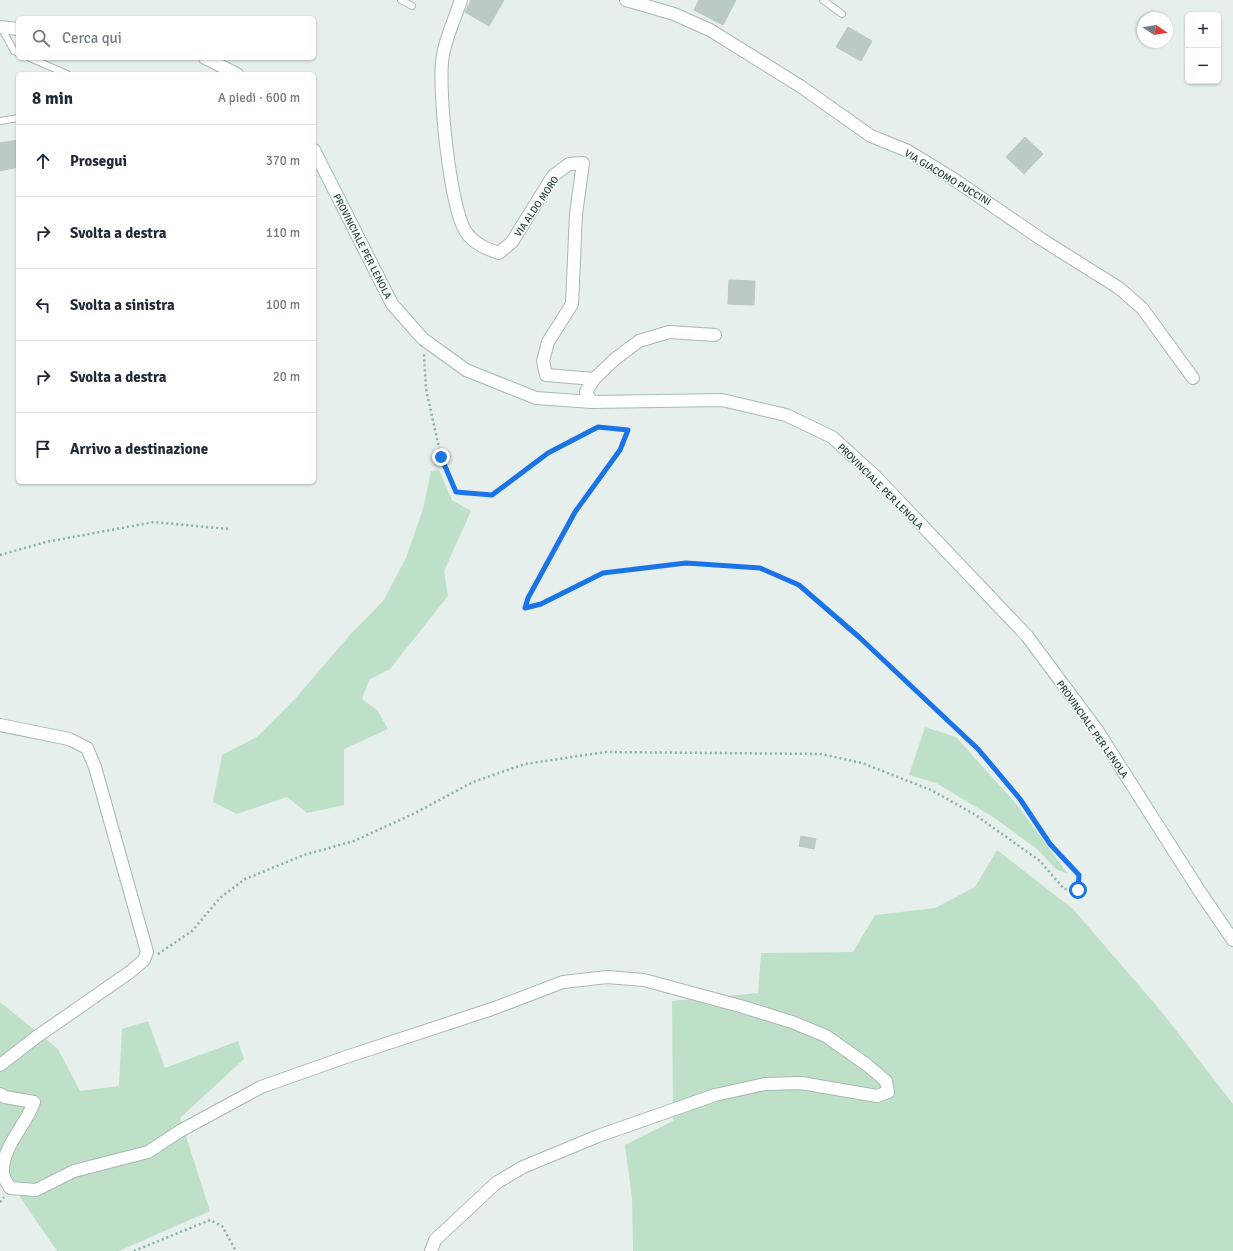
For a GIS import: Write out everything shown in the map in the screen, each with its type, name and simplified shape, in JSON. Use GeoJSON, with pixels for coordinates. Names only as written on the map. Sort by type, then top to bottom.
{"type":"FeatureCollection","features":[{"type":"Feature","properties":{"kind":"street","name":"VIA ALDO MORO"},"geometry":{"type":"LineString","coordinates":[[461,0],[443,55],[440,76],[450,177],[458,212],[466,232],[481,246],[499,254],[512,242],[553,176],[569,164],[583,163],[576,221],[572,304],[548,342],[543,361],[546,375],[594,379]]}},
{"type":"Feature","properties":{"kind":"street","name":"VIA GIACOMO PUCCINI"},"geometry":{"type":"LineString","coordinates":[[626,0],[674,14],[710,30],[800,86],[872,136],[908,151],[952,178],[1041,239],[1119,288],[1142,308],[1193,378]]}},
{"type":"Feature","properties":{"kind":"street"},"geometry":{"type":"LineString","coordinates":[[1,27],[16,29]]}},
{"type":"Feature","properties":{"kind":"street"},"geometry":{"type":"LineString","coordinates":[[209,60],[233,72]]}},
{"type":"Feature","properties":{"kind":"street","name":"PROVINCIALE PER LENOLA"},"geometry":{"type":"LineString","coordinates":[[316,154],[392,304],[422,339],[466,370],[536,398],[592,402],[722,400],[786,415],[832,437],[876,477],[1027,636],[1097,730],[1200,892],[1233,940]]}},
{"type":"Feature","properties":{"kind":"street"},"geometry":{"type":"LineString","coordinates":[[592,402],[586,392],[594,379],[615,359],[638,341],[669,332],[715,335]]}},
{"type":"Feature","properties":{"kind":"street"},"geometry":{"type":"LineString","coordinates":[[0,725],[69,739],[87,748],[95,767],[147,952],[144,960],[130,972],[35,1038],[0,1065]]}},
{"type":"Feature","properties":{"kind":"street"},"geometry":{"type":"LineString","coordinates":[[0,1094],[5,1097],[34,1102],[30,1113],[5,1155],[3,1175],[10,1188],[36,1190],[74,1171],[148,1152],[180,1131],[261,1088],[346,1057],[492,1009],[563,982],[607,977],[644,980],[673,987],[792,1022],[826,1036],[867,1065],[886,1081],[888,1092],[877,1096],[801,1083],[765,1084],[715,1095],[606,1133],[523,1167],[496,1183],[435,1240],[431,1251]]}},
{"type":"Feature","properties":{"kind":"lane"},"geometry":{"type":"LineString","coordinates":[[401,0],[412,6]]}},
{"type":"Feature","properties":{"kind":"lane"},"geometry":{"type":"LineString","coordinates":[[823,0],[842,14]]}},
{"type":"Feature","properties":{"kind":"lane"},"geometry":{"type":"LineString","coordinates":[[1,27],[14,51],[16,52]]}},
{"type":"Feature","properties":{"kind":"lane"},"geometry":{"type":"LineString","coordinates":[[35,60],[62,72]]}},
{"type":"Feature","properties":{"kind":"lane"},"geometry":{"type":"LineString","coordinates":[[0,120],[16,118]]}},
{"type":"Feature","properties":{"kind":"path"},"geometry":{"type":"LineString","coordinates":[[144,960],[166,950],[192,932],[220,898],[245,879],[304,855],[354,841],[480,780],[525,764],[606,752],[821,754],[862,763],[931,790],[974,814],[1040,861],[1064,889],[1078,890],[1079,875],[1050,844],[1020,799],[978,749],[859,637],[799,585],[760,568],[686,563],[603,573],[541,604],[525,608],[528,598],[575,512],[620,450],[628,430],[598,427],[548,453],[492,495],[456,492],[441,457],[428,397],[422,339]]}},
{"type":"Feature","properties":{"kind":"path"},"geometry":{"type":"LineString","coordinates":[[0,555],[46,542],[154,522],[228,529]]}},
{"type":"Feature","properties":{"kind":"path"},"geometry":{"type":"LineString","coordinates":[[134,1251],[210,1220],[222,1226],[236,1251]]}},
{"type":"Feature","properties":{"kind":"green space"},"geometry":{"type":"Polygon","coordinates":[[[439,470],[452,500],[471,511],[444,571],[448,596],[390,669],[369,680],[362,699],[377,710],[388,729],[344,749],[344,805],[307,813],[287,797],[237,814],[213,802],[222,755],[257,737],[294,700],[349,636],[383,601],[406,558],[423,509],[431,471],[439,470]]]}},
{"type":"Feature","properties":{"kind":"green space"},"geometry":{"type":"Polygon","coordinates":[[[925,727],[956,737],[1018,806],[1068,874],[1056,869],[1037,849],[993,817],[936,783],[909,775],[925,727]]]}},
{"type":"Feature","properties":{"kind":"green space"},"geometry":{"type":"Polygon","coordinates":[[[997,850],[1073,909],[1161,1011],[1233,1104],[1233,1251],[633,1251],[632,1199],[625,1145],[673,1121],[672,1001],[758,993],[761,953],[853,952],[875,915],[935,908],[975,887],[997,850]]]}},
{"type":"Feature","properties":{"kind":"green space"},"geometry":{"type":"Polygon","coordinates":[[[0,1002],[58,1049],[80,1091],[119,1086],[122,1029],[148,1021],[165,1068],[238,1041],[244,1059],[180,1118],[210,1211],[119,1251],[57,1251],[0,1168],[0,1002]]]}},
{"type":"Feature","properties":{"kind":"building"},"geometry":{"type":"Polygon","coordinates":[[[471,0],[504,0],[489,26],[465,12],[471,0]]]}},
{"type":"Feature","properties":{"kind":"building"},"geometry":{"type":"Polygon","coordinates":[[[699,0],[736,0],[723,25],[694,10],[699,0]]]}},
{"type":"Feature","properties":{"kind":"building"},"geometry":{"type":"Polygon","coordinates":[[[848,27],[872,41],[861,61],[836,47],[848,27]]]}},
{"type":"Feature","properties":{"kind":"building"},"geometry":{"type":"Polygon","coordinates":[[[1025,137],[1043,154],[1024,174],[1006,157],[1025,137]]]}},
{"type":"Feature","properties":{"kind":"building"},"geometry":{"type":"Polygon","coordinates":[[[16,140],[16,167],[0,171],[0,143],[16,140]]]}},
{"type":"Feature","properties":{"kind":"building"},"geometry":{"type":"Polygon","coordinates":[[[729,280],[755,281],[754,305],[728,304],[729,280]]]}},
{"type":"Feature","properties":{"kind":"building"},"geometry":{"type":"Polygon","coordinates":[[[801,836],[816,839],[814,849],[799,846],[801,836]]]}},
{"type":"Feature","properties":{"kind":"route"},"geometry":{"type":"LineString","coordinates":[[441,457],[456,492],[492,495],[548,453],[598,427],[628,430],[620,450],[575,512],[528,598],[525,608],[541,604],[603,573],[686,563],[760,568],[799,585],[859,637],[978,749],[1020,799],[1050,844],[1079,875],[1078,890]]}}]}
